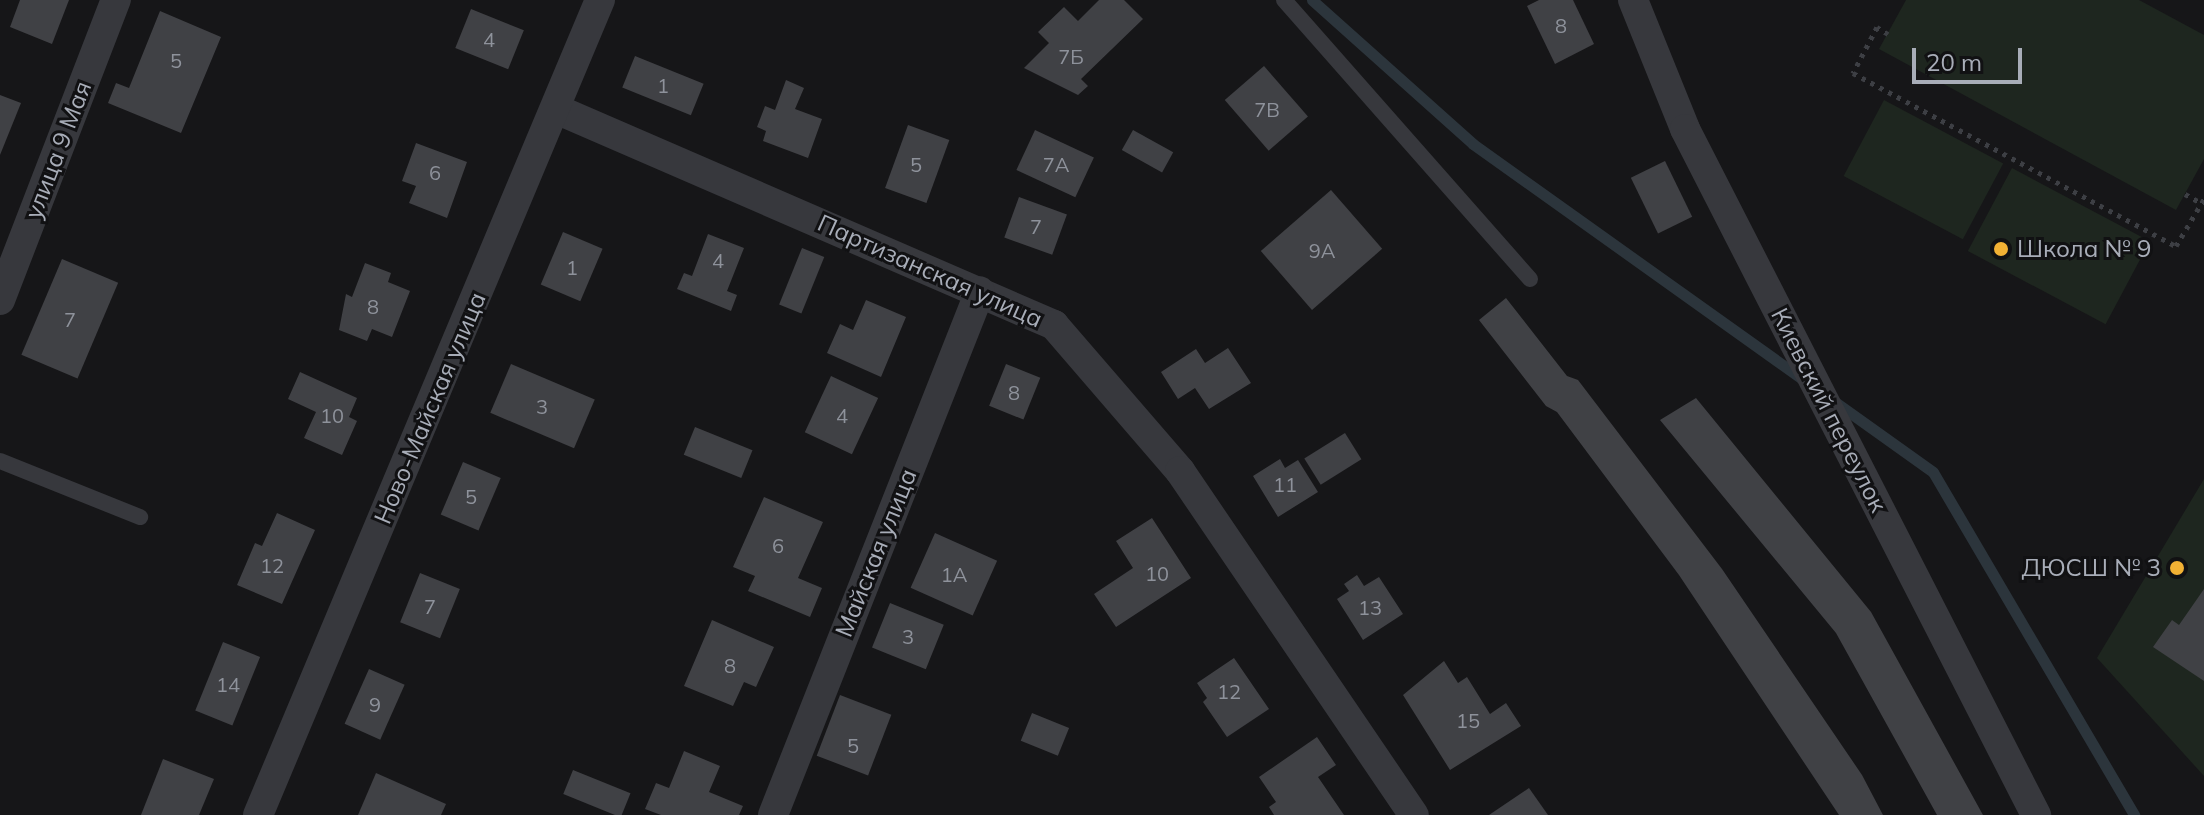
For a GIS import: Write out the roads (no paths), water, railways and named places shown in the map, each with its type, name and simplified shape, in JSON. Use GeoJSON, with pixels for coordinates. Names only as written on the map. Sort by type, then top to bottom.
{"type":"FeatureCollection","features":[{"type":"Feature","properties":{"kind":"street","name":"улица 9 Мая"},"geometry":{"type":"LineString","coordinates":[[0,300],[116,0]]}},
{"type":"Feature","properties":{"kind":"street","name":"Ново-Майская улица"},"geometry":{"type":"LineString","coordinates":[[258,815],[600,0]]}},
{"type":"Feature","properties":{"kind":"street","name":"Киевский переулок"},"geometry":{"type":"LineString","coordinates":[[1633,0],[1685,129],[2036,815]]}},
{"type":"Feature","properties":{"kind":"street","name":"Партизанская улица"},"geometry":{"type":"LineString","coordinates":[[556,109],[1054,325],[1180,471],[1414,815]]}},
{"type":"Feature","properties":{"kind":"street","name":"Майская улица"},"geometry":{"type":"LineString","coordinates":[[773,815],[980,291]]}},
{"type":"Feature","properties":{"kind":"lane"},"geometry":{"type":"LineString","coordinates":[[1284,0],[1530,279]]}},
{"type":"Feature","properties":{"kind":"lane"},"geometry":{"type":"LineString","coordinates":[[0,461],[140,517]]}},
{"type":"Feature","properties":{"kind":"waterway"},"geometry":{"type":"LineString","coordinates":[[1312,0],[1473,144],[1805,381]]}},
{"type":"Feature","properties":{"kind":"waterway"},"geometry":{"type":"LineString","coordinates":[[1835,402],[1933,472],[2134,815]]}},
{"type":"Feature","properties":{"kind":"place","name":"Школа № 9"},"geometry":{"type":"Point","coordinates":[2001,249]}},
{"type":"Feature","properties":{"kind":"place","name":"ДЮСШ № 3"},"geometry":{"type":"Point","coordinates":[2177,568]}}]}
